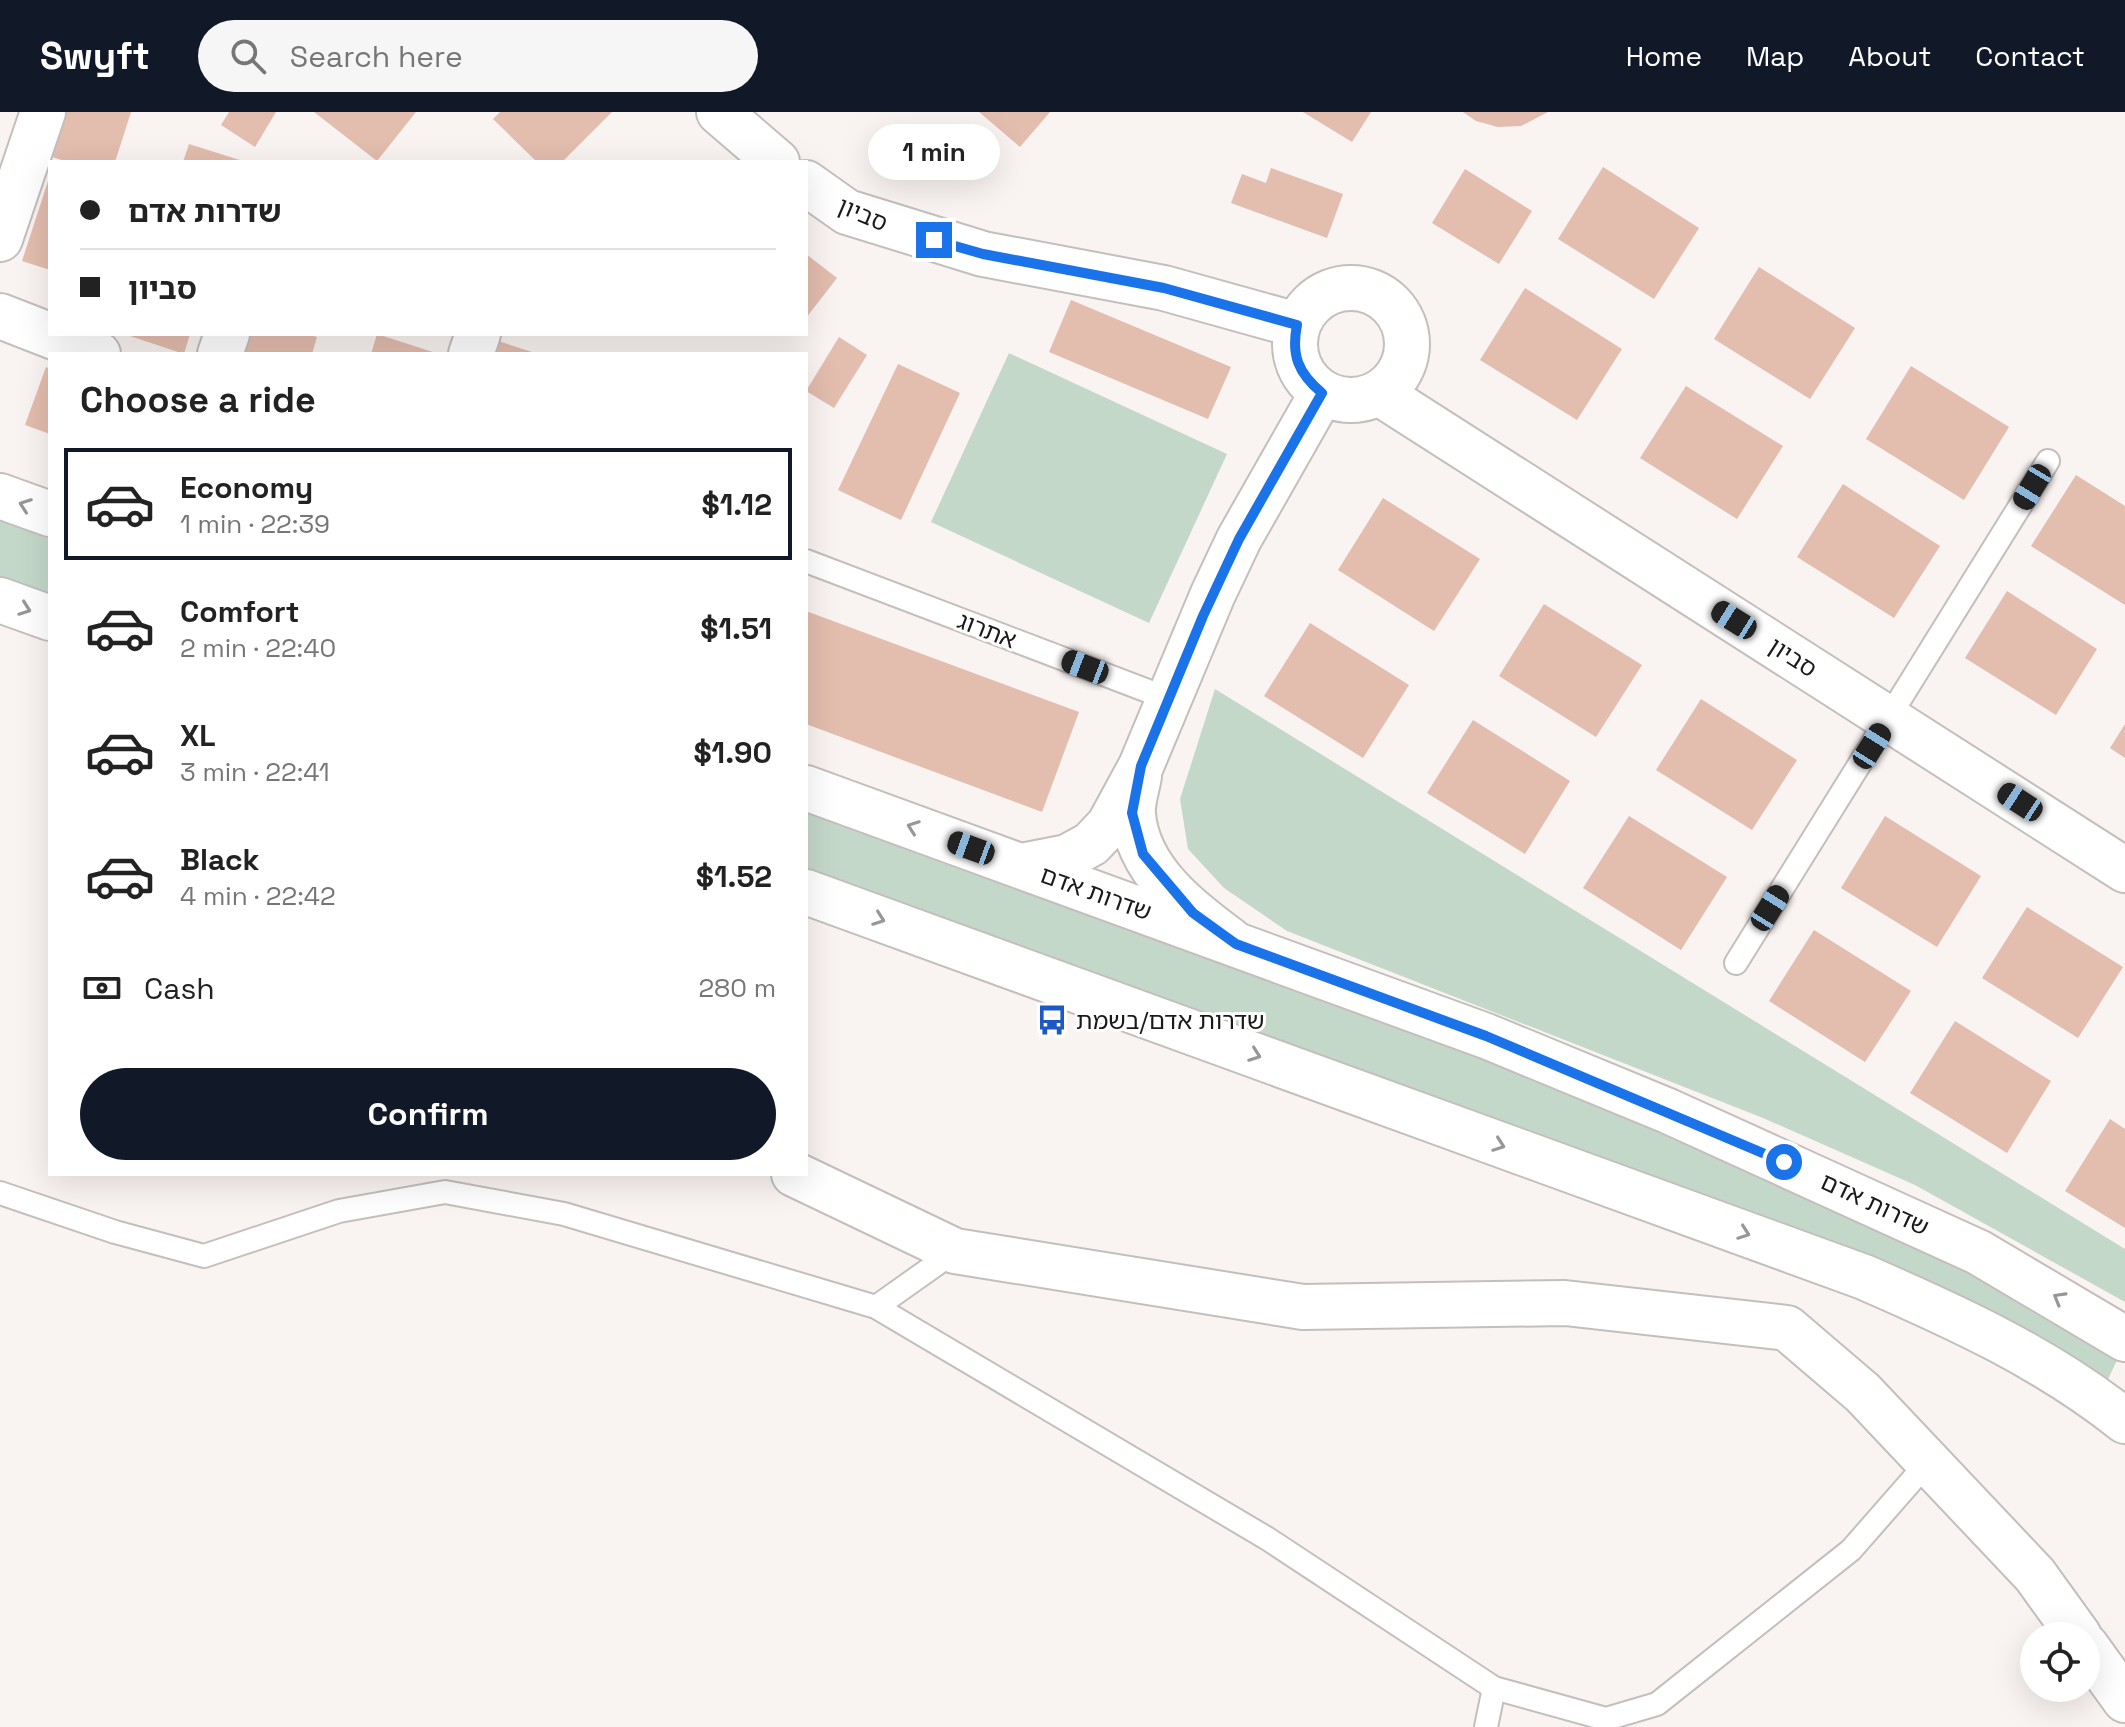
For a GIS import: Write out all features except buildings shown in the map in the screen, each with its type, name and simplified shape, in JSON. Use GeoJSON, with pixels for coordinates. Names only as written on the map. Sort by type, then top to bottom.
{"type":"FeatureCollection","features":[{"type":"Feature","properties":{"kind":"street"},"geometry":{"type":"LineString","coordinates":[[0,239],[43,112]]}},
{"type":"Feature","properties":{"kind":"street"},"geometry":{"type":"LineString","coordinates":[[719,112],[775,160]]}},
{"type":"Feature","properties":{"kind":"street","name":"סביון"},"geometry":{"type":"LineString","coordinates":[[808,184],[847,212],[983,254],[1164,288],[1297,325]]}},
{"type":"Feature","properties":{"kind":"street"},"geometry":{"type":"LineString","coordinates":[[1347,287],[1366,289],[1384,298],[1405,326],[1408,345],[1404,364],[1394,381],[1379,393],[1361,400],[1340,399],[1322,393],[1307,380],[1297,363],[1293,344],[1297,325],[1306,307],[1328,292],[1347,287]]}},
{"type":"Feature","properties":{"kind":"street"},"geometry":{"type":"LineString","coordinates":[[0,316],[48,335]]}},
{"type":"Feature","properties":{"kind":"street"},"geometry":{"type":"LineString","coordinates":[[52,336],[93,352]]}},
{"type":"Feature","properties":{"kind":"street"},"geometry":{"type":"LineString","coordinates":[[1021,866],[1067,857],[1091,844],[1109,825],[1141,766],[1239,539],[1322,393]]}},
{"type":"Feature","properties":{"kind":"street","name":"סביון"},"geometry":{"type":"LineString","coordinates":[[1379,393],[2125,870]]}},
{"type":"Feature","properties":{"kind":"street"},"geometry":{"type":"LineString","coordinates":[[0,496],[48,513]]}},
{"type":"Feature","properties":{"kind":"street"},"geometry":{"type":"LineString","coordinates":[[0,600],[48,617]]}},
{"type":"Feature","properties":{"kind":"street"},"geometry":{"type":"LineString","coordinates":[[1141,766],[1132,813],[1143,854],[1193,913],[1236,944]]}},
{"type":"Feature","properties":{"kind":"street","name":"שדרות אדם"},"geometry":{"type":"LineString","coordinates":[[808,789],[1486,1036],[1762,1152],[1978,1252],[2125,1339]]}},
{"type":"Feature","properties":{"kind":"street"},"geometry":{"type":"LineString","coordinates":[[808,893],[1864,1277],[1949,1314],[2029,1355],[2125,1421]]}},
{"type":"Feature","properties":{"kind":"street"},"geometry":{"type":"LineString","coordinates":[[798,1176],[955,1251],[1303,1307],[1565,1303],[1787,1328],[1863,1393],[2035,1575],[2069,1622]]}},
{"type":"Feature","properties":{"kind":"street"},"geometry":{"type":"LineString","coordinates":[[2100,1665],[2125,1700]]}},
{"type":"Feature","properties":{"kind":"lane"},"geometry":{"type":"LineString","coordinates":[[1736,963],[2048,461]]}},
{"type":"Feature","properties":{"kind":"lane","name":"אתרוג"},"geometry":{"type":"LineString","coordinates":[[808,562],[1169,699]]}},
{"type":"Feature","properties":{"kind":"lane"},"geometry":{"type":"LineString","coordinates":[[0,1193],[115,1232],[204,1256],[339,1211],[445,1192],[564,1214],[876,1307],[1268,1539],[1494,1688],[1606,1719],[1657,1704],[1851,1550],[1928,1462]]}},
{"type":"Feature","properties":{"kind":"lane"},"geometry":{"type":"LineString","coordinates":[[876,1307],[955,1251]]}},
{"type":"Feature","properties":{"kind":"lane"},"geometry":{"type":"LineString","coordinates":[[1486,1727],[1494,1688]]}},
{"type":"Feature","properties":{"kind":"green space"},"geometry":{"type":"Polygon","coordinates":[[[1009,353],[1227,454],[1149,623],[931,522],[1009,353]]]}},
{"type":"Feature","properties":{"kind":"green space"},"geometry":{"type":"Polygon","coordinates":[[[0,519],[48,536],[48,601],[0,584],[0,519]]]}},
{"type":"Feature","properties":{"kind":"green space"},"geometry":{"type":"Polygon","coordinates":[[[1215,689],[2125,1249],[2125,1302],[1915,1185],[1763,1118],[1287,931],[1224,888],[1188,849],[1180,799],[1215,689]]]}},
{"type":"Feature","properties":{"kind":"green space"},"geometry":{"type":"Polygon","coordinates":[[[808,812],[1479,1057],[1660,1131],[1968,1271],[2117,1360],[2104,1388],[808,877],[808,812]]]}},
{"type":"Feature","properties":{"kind":"place","name":"שדרות אדם/בשמת"},"geometry":{"type":"Point","coordinates":[1052,1020]}},
{"type":"Feature","properties":{"kind":"route"},"geometry":{"type":"LineString","coordinates":[[934,240],[983,254],[1164,288],[1297,325],[1293,344],[1297,363],[1307,380],[1322,393],[1239,539],[1203,616],[1141,766],[1132,813],[1143,854],[1168,886],[1193,913],[1236,944],[1486,1036],[1784,1162]]}}]}
